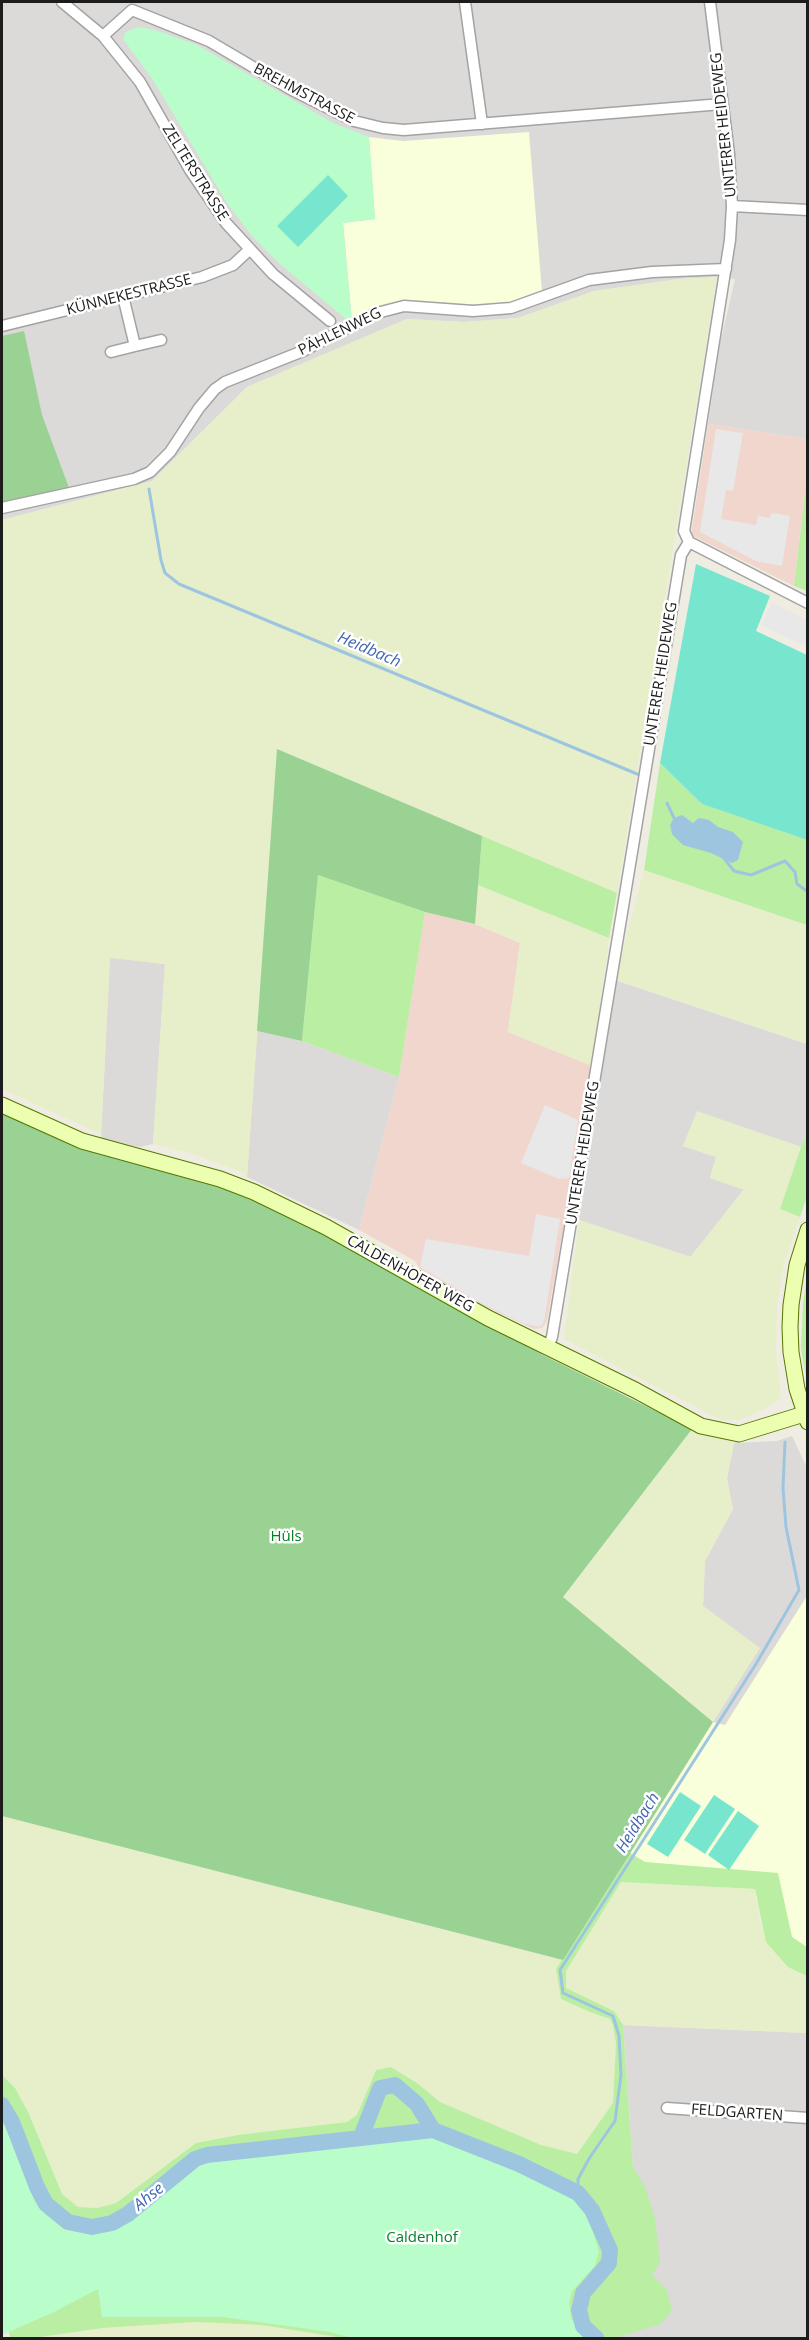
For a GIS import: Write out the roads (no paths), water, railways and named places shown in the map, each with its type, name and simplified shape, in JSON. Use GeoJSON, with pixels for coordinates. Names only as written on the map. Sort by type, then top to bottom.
{"type":"FeatureCollection","features":[{"type":"Feature","properties":{"kind":"main road","name":"CALDENHOFER WEG"},"geometry":{"type":"LineString","coordinates":[[2,1106],[82,1141],[211,1177],[254,1192],[326,1227],[488,1318],[701,1426],[739,1434],[806,1418]]}},
{"type":"Feature","properties":{"kind":"main road"},"geometry":{"type":"LineString","coordinates":[[806,1418],[791,1352],[790,1327],[797,1265],[807,1230]]}},
{"type":"Feature","properties":{"kind":"street"},"geometry":{"type":"LineString","coordinates":[[62,2],[103,36]]}},
{"type":"Feature","properties":{"kind":"street"},"geometry":{"type":"LineString","coordinates":[[465,2],[483,124]]}},
{"type":"Feature","properties":{"kind":"street","name":"UNTERER HEIDEWEG"},"geometry":{"type":"LineString","coordinates":[[548,1347],[553,1332],[681,555],[689,542],[684,531],[726,269],[732,206],[730,167],[710,2]]}},
{"type":"Feature","properties":{"kind":"street","name":"BREHMSTRASSE"},"geometry":{"type":"LineString","coordinates":[[103,36],[134,6],[209,41],[292,90],[354,121],[404,130],[722,104]]}},
{"type":"Feature","properties":{"kind":"street","name":"ZELTERSTRASSE"},"geometry":{"type":"LineString","coordinates":[[103,36],[140,82],[190,170],[218,212],[249,250],[273,274],[330,321]]}},
{"type":"Feature","properties":{"kind":"street"},"geometry":{"type":"LineString","coordinates":[[732,206],[807,210]]}},
{"type":"Feature","properties":{"kind":"street","name":"KÜNNEKESTRASSE"},"geometry":{"type":"LineString","coordinates":[[2,326],[202,277],[233,265],[249,250]]}},
{"type":"Feature","properties":{"kind":"street","name":"PÄHLENWEG"},"geometry":{"type":"LineString","coordinates":[[2,508],[134,479],[150,472],[170,452],[199,408],[215,389],[225,382],[303,351],[373,314],[388,309],[404,306],[473,311],[502,309],[526,304],[589,280],[652,272],[726,269]]}},
{"type":"Feature","properties":{"kind":"street"},"geometry":{"type":"LineString","coordinates":[[123,296],[135,346]]}},
{"type":"Feature","properties":{"kind":"street"},"geometry":{"type":"LineString","coordinates":[[111,352],[161,340]]}},
{"type":"Feature","properties":{"kind":"street"},"geometry":{"type":"LineString","coordinates":[[689,542],[807,603]]}},
{"type":"Feature","properties":{"kind":"street","name":"FELDGARTEN"},"geometry":{"type":"LineString","coordinates":[[667,2108],[807,2118]]}},
{"type":"Feature","properties":{"kind":"waterway","name":"Heidbach"},"geometry":{"type":"LineString","coordinates":[[149,489],[165,573],[179,584],[642,776]]}},
{"type":"Feature","properties":{"kind":"waterway","name":"Heidbach"},"geometry":{"type":"LineString","coordinates":[[667,803],[674,818]]}},
{"type":"Feature","properties":{"kind":"waterway","name":"Heidbach"},"geometry":{"type":"LineString","coordinates":[[723,857],[734,871],[751,875],[785,861],[795,872],[797,884],[808,892]]}},
{"type":"Feature","properties":{"kind":"waterway","name":"Heidbach"},"geometry":{"type":"LineString","coordinates":[[578,2193],[578,2179],[615,2121],[621,2075],[619,2036],[613,2016],[563,1993],[560,1970],[756,1664],[799,1590],[786,1527],[783,1488],[785,1442]]}},
{"type":"Feature","properties":{"kind":"waterway","name":"Ahse"},"geometry":{"type":"LineString","coordinates":[[361,2137],[380,2088],[395,2085],[417,2104],[433,2130]]}},
{"type":"Feature","properties":{"kind":"waterway","name":"Ahse"},"geometry":{"type":"LineString","coordinates":[[2,2105],[12,2122],[37,2187],[46,2204],[68,2222],[92,2227],[112,2223],[128,2214],[195,2159],[207,2155],[433,2130],[519,2164],[578,2193],[592,2210],[610,2250],[609,2263],[583,2293],[579,2310],[583,2326],[596,2338]]}},
{"type":"Feature","properties":{"kind":"park label","name":"Hüls"},"geometry":{"type":"Point","coordinates":[286,1537]}},
{"type":"Feature","properties":{"kind":"park label","name":"Caldenhof"},"geometry":{"type":"Point","coordinates":[422,2238]}}]}
